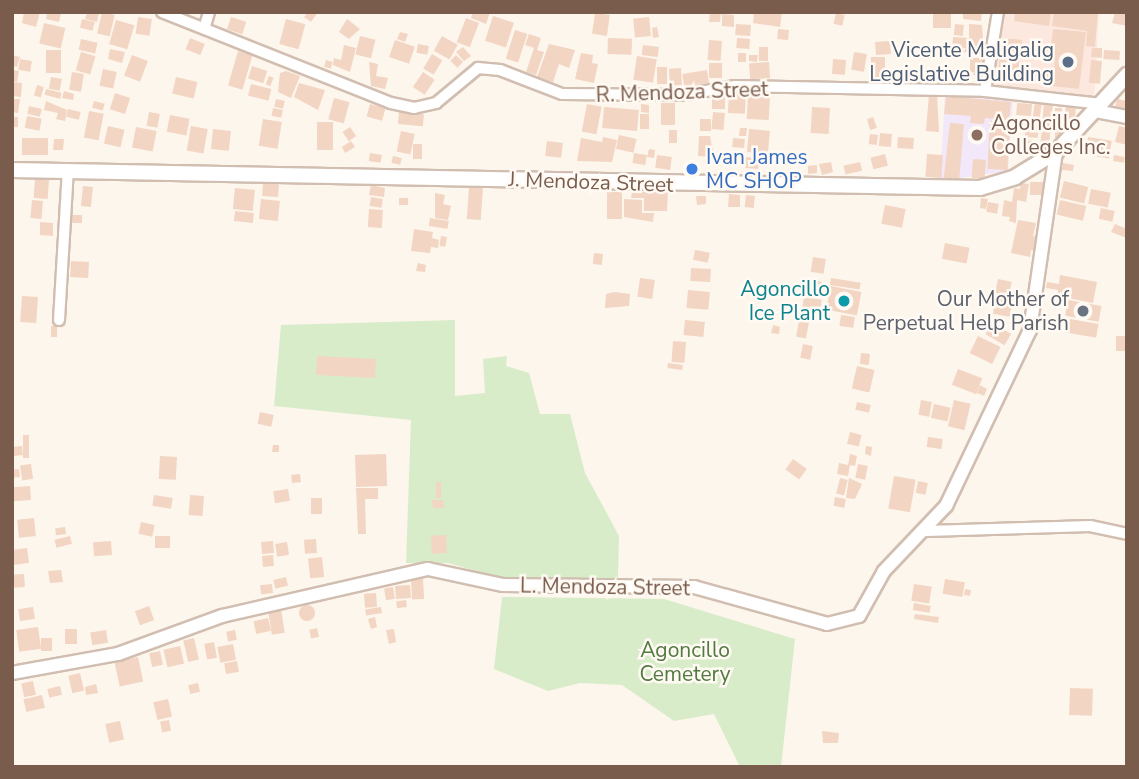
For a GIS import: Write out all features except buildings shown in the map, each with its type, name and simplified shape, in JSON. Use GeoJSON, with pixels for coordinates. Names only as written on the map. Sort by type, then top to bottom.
{"type":"FeatureCollection","features":[{"type":"Feature","properties":{"kind":"main road","name":"J. Mendoza Street"},"geometry":{"type":"LineString","coordinates":[[12,170],[933,191],[980,188],[1015,177],[1056,152],[1127,75]]}},
{"type":"Feature","properties":{"kind":"street","name":"R. Mendoza Street"},"geometry":{"type":"LineString","coordinates":[[162,12],[205,26],[391,103],[414,108],[436,103],[478,68],[500,69],[562,94],[682,95],[734,86],[985,91],[1099,108],[1127,117]]}},
{"type":"Feature","properties":{"kind":"street"},"geometry":{"type":"LineString","coordinates":[[205,26],[209,12]]}},
{"type":"Feature","properties":{"kind":"street"},"geometry":{"type":"LineString","coordinates":[[985,91],[998,12]]}},
{"type":"Feature","properties":{"kind":"street","name":"L. Mendoza Street"},"geometry":{"type":"LineString","coordinates":[[12,673],[118,654],[222,616],[428,569],[503,585],[694,587],[827,624],[859,616],[884,571],[928,531],[946,506],[983,436],[1030,330],[1056,152]]}},
{"type":"Feature","properties":{"kind":"street"},"geometry":{"type":"LineString","coordinates":[[60,320],[68,170]]}},
{"type":"Feature","properties":{"kind":"street"},"geometry":{"type":"LineString","coordinates":[[928,531],[1090,526],[1127,534]]}},
{"type":"Feature","properties":{"kind":"shaded area"},"geometry":{"type":"Polygon","coordinates":[[[1001,12],[1099,12],[1094,96],[988,84],[1001,12]]]}},
{"type":"Feature","properties":{"kind":"shaded area","name":"Agoncillo Colleges Inc."},"geometry":{"type":"Polygon","coordinates":[[[945,96],[1013,100],[1008,171],[940,181],[945,96]]]}},
{"type":"Feature","properties":{"kind":"green space"},"geometry":{"type":"Polygon","coordinates":[[[455,320],[455,396],[485,393],[483,359],[507,356],[506,366],[529,373],[540,414],[570,414],[585,473],[619,536],[618,578],[579,582],[501,578],[448,563],[406,563],[411,420],[274,406],[281,325],[455,320]]]}},
{"type":"Feature","properties":{"kind":"green space","name":"Agoncillo Cemetery"},"geometry":{"type":"Polygon","coordinates":[[[502,597],[664,599],[795,639],[781,767],[740,767],[714,714],[674,721],[622,685],[580,683],[548,691],[494,669],[502,597]]]}},
{"type":"Feature","properties":{"kind":"place","name":"Vicente Maligalig Legislative Building"},"geometry":{"type":"Point","coordinates":[1068,62]}},
{"type":"Feature","properties":{"kind":"place","name":"Agoncillo Colleges Inc."},"geometry":{"type":"Point","coordinates":[977,135]}},
{"type":"Feature","properties":{"kind":"place","name":"Ivan James MC SHOP"},"geometry":{"type":"Point","coordinates":[692,169]}},
{"type":"Feature","properties":{"kind":"place","name":"Agoncillo Ice Plant"},"geometry":{"type":"Point","coordinates":[844,301]}},
{"type":"Feature","properties":{"kind":"place","name":"Our Mother of Perpetual Help Parish"},"geometry":{"type":"Point","coordinates":[1083,311]}}]}
